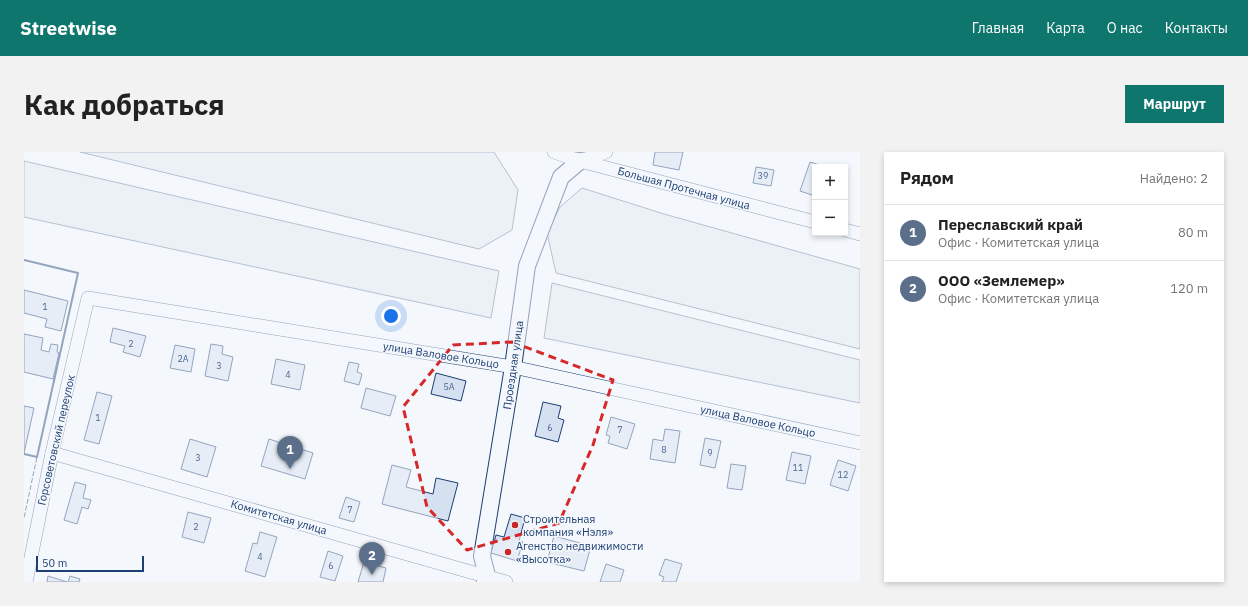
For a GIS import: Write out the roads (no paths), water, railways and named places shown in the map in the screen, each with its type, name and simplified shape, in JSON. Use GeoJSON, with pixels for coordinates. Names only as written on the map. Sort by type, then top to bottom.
{"type":"FeatureCollection","features":[{"type":"Feature","properties":{"kind":"street","name":"Большая Протечная улица"},"geometry":{"type":"LineString","coordinates":[[554,152],[580,161],[812,221]]}},
{"type":"Feature","properties":{"kind":"street"},"geometry":{"type":"LineString","coordinates":[[580,161],[606,152]]}},
{"type":"Feature","properties":{"kind":"street","name":"Проездная улица"},"geometry":{"type":"LineString","coordinates":[[486,579],[482,556],[513,367],[527,266],[561,178],[580,161]]}},
{"type":"Feature","properties":{"kind":"street"},"geometry":{"type":"LineString","coordinates":[[848,231],[860,234]]}},
{"type":"Feature","properties":{"kind":"street","name":"улица Валовое Кольцо"},"geometry":{"type":"LineString","coordinates":[[88,298],[513,367],[860,443]]}},
{"type":"Feature","properties":{"kind":"street","name":"Горсоветовский переулок"},"geometry":{"type":"LineString","coordinates":[[26,582],[52,453],[88,298]]}},
{"type":"Feature","properties":{"kind":"street","name":"Комитетская улица"},"geometry":{"type":"LineString","coordinates":[[52,453],[486,579],[506,582]]}},
{"type":"Feature","properties":{"kind":"place","name":"Переславский край"},"geometry":{"type":"Point","coordinates":[290,469]}},
{"type":"Feature","properties":{"kind":"place","name":"Строительная компания «Нэля»"},"geometry":{"type":"Point","coordinates":[515,525]}},
{"type":"Feature","properties":{"kind":"place","name":"Агенство недвижимости «Высотка»"},"geometry":{"type":"Point","coordinates":[508,552]}},
{"type":"Feature","properties":{"kind":"place","name":"ООО «Землемер»"},"geometry":{"type":"Point","coordinates":[372,575]}}]}
